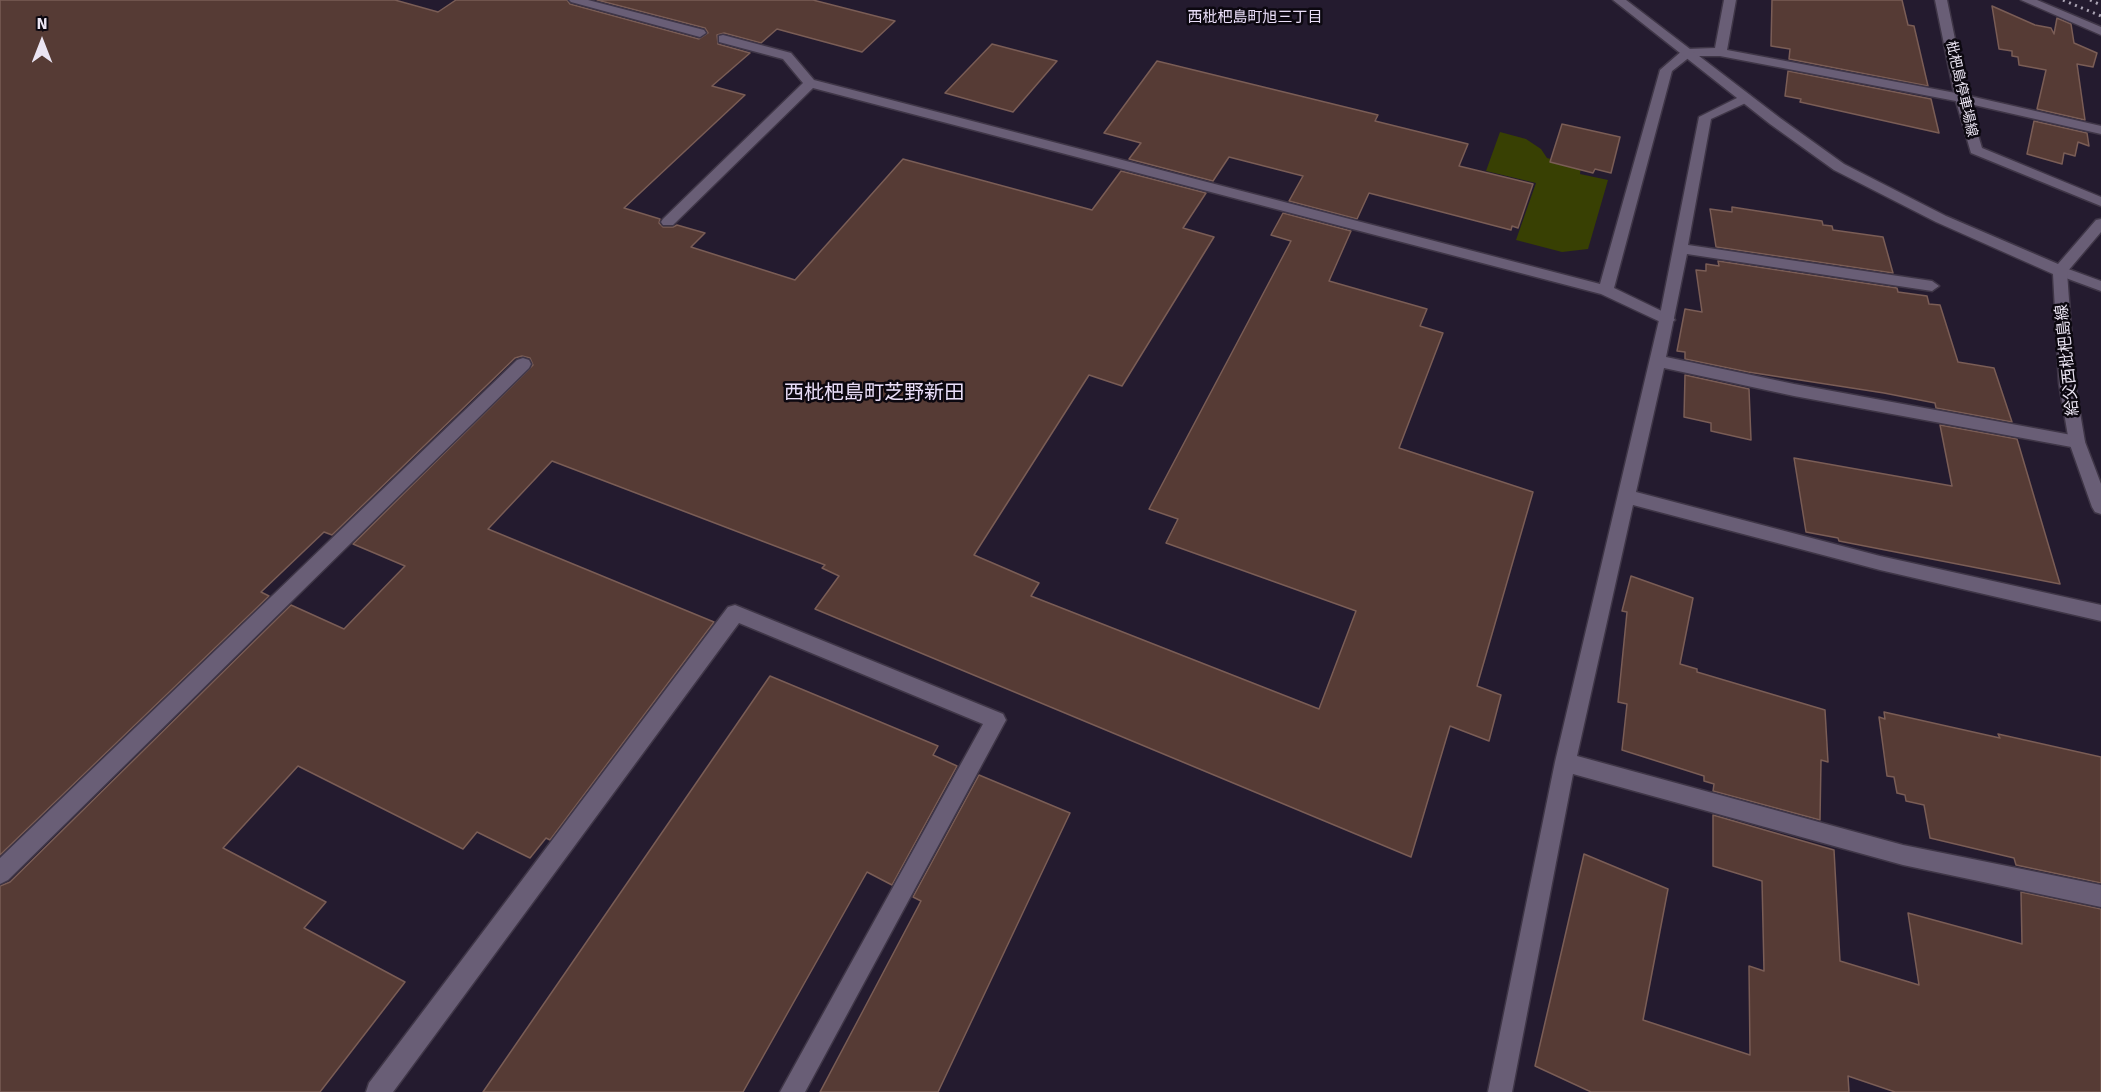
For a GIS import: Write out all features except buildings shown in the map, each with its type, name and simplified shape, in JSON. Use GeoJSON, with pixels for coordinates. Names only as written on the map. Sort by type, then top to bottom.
{"type":"FeatureCollection","features":[{"type":"Feature","properties":{"kind":"street"},"geometry":{"type":"LineString","coordinates":[[575,0],[700,33]]}},
{"type":"Feature","properties":{"kind":"street"},"geometry":{"type":"LineString","coordinates":[[1619,0],[1745,98],[1839,167],[1941,219],[2025,257],[2101,286]]}},
{"type":"Feature","properties":{"kind":"street"},"geometry":{"type":"LineString","coordinates":[[1720,52],[1730,0]]}},
{"type":"Feature","properties":{"kind":"street","name":"枇杷島停車場線"},"geometry":{"type":"LineString","coordinates":[[1941,0],[1961,98],[1976,150],[2101,202]]}},
{"type":"Feature","properties":{"kind":"street"},"geometry":{"type":"LineString","coordinates":[[2027,0],[2101,31]]}},
{"type":"Feature","properties":{"kind":"street"},"geometry":{"type":"LineString","coordinates":[[723,39],[788,56],[810,83],[1606,290],[1667,320]]}},
{"type":"Feature","properties":{"kind":"street"},"geometry":{"type":"LineString","coordinates":[[1606,290],[1666,70],[1687,53],[1720,52],[1961,98],[2101,130]]}},
{"type":"Feature","properties":{"kind":"street"},"geometry":{"type":"LineString","coordinates":[[668,222],[810,83]]}},
{"type":"Feature","properties":{"kind":"street"},"geometry":{"type":"LineString","coordinates":[[1500,1092],[1565,762],[1667,320],[1706,117],[1745,98]]}},
{"type":"Feature","properties":{"kind":"street"},"geometry":{"type":"LineString","coordinates":[[2060,271],[2101,223]]}},
{"type":"Feature","properties":{"kind":"street"},"geometry":{"type":"LineString","coordinates":[[1679,248],[1932,286]]}},
{"type":"Feature","properties":{"kind":"street","name":"給父西枇杷島線"},"geometry":{"type":"LineString","coordinates":[[2060,271],[2067,383],[2077,442],[2101,507]]}},
{"type":"Feature","properties":{"kind":"street"},"geometry":{"type":"LineString","coordinates":[[1658,361],[1794,390],[2077,442]]}},
{"type":"Feature","properties":{"kind":"street"},"geometry":{"type":"LineString","coordinates":[[0,873],[523,364]]}},
{"type":"Feature","properties":{"kind":"street"},"geometry":{"type":"LineString","coordinates":[[1628,497],[1880,563],[2101,613]]}},
{"type":"Feature","properties":{"kind":"street"},"geometry":{"type":"LineString","coordinates":[[378,1092],[735,613],[996,720],[792,1092]]}},
{"type":"Feature","properties":{"kind":"street"},"geometry":{"type":"LineString","coordinates":[[1565,762],[1903,855],[2101,896]]}},
{"type":"Feature","properties":{"kind":"green space"},"geometry":{"type":"Polygon","coordinates":[[[1500,132],[1526,139],[1541,149],[1547,158],[1581,167],[1580,174],[1608,180],[1588,249],[1562,252],[1516,240],[1536,183],[1486,171],[1500,132]]]}},
{"type":"Feature","properties":{"kind":"railway"},"geometry":{"type":"LineString","coordinates":[[2063,0],[2101,16]]}},
{"type":"Feature","properties":{"kind":"railway"},"geometry":{"type":"LineString","coordinates":[[2090,0],[2101,5]]}},
{"type":"Feature","properties":{"kind":"district","name":"西枇杷島町旭三丁目"},"geometry":{"type":"Point","coordinates":[1255,18]}},
{"type":"Feature","properties":{"kind":"district","name":"西枇杷島町芝野新田"},"geometry":{"type":"Point","coordinates":[874,394]}}]}
